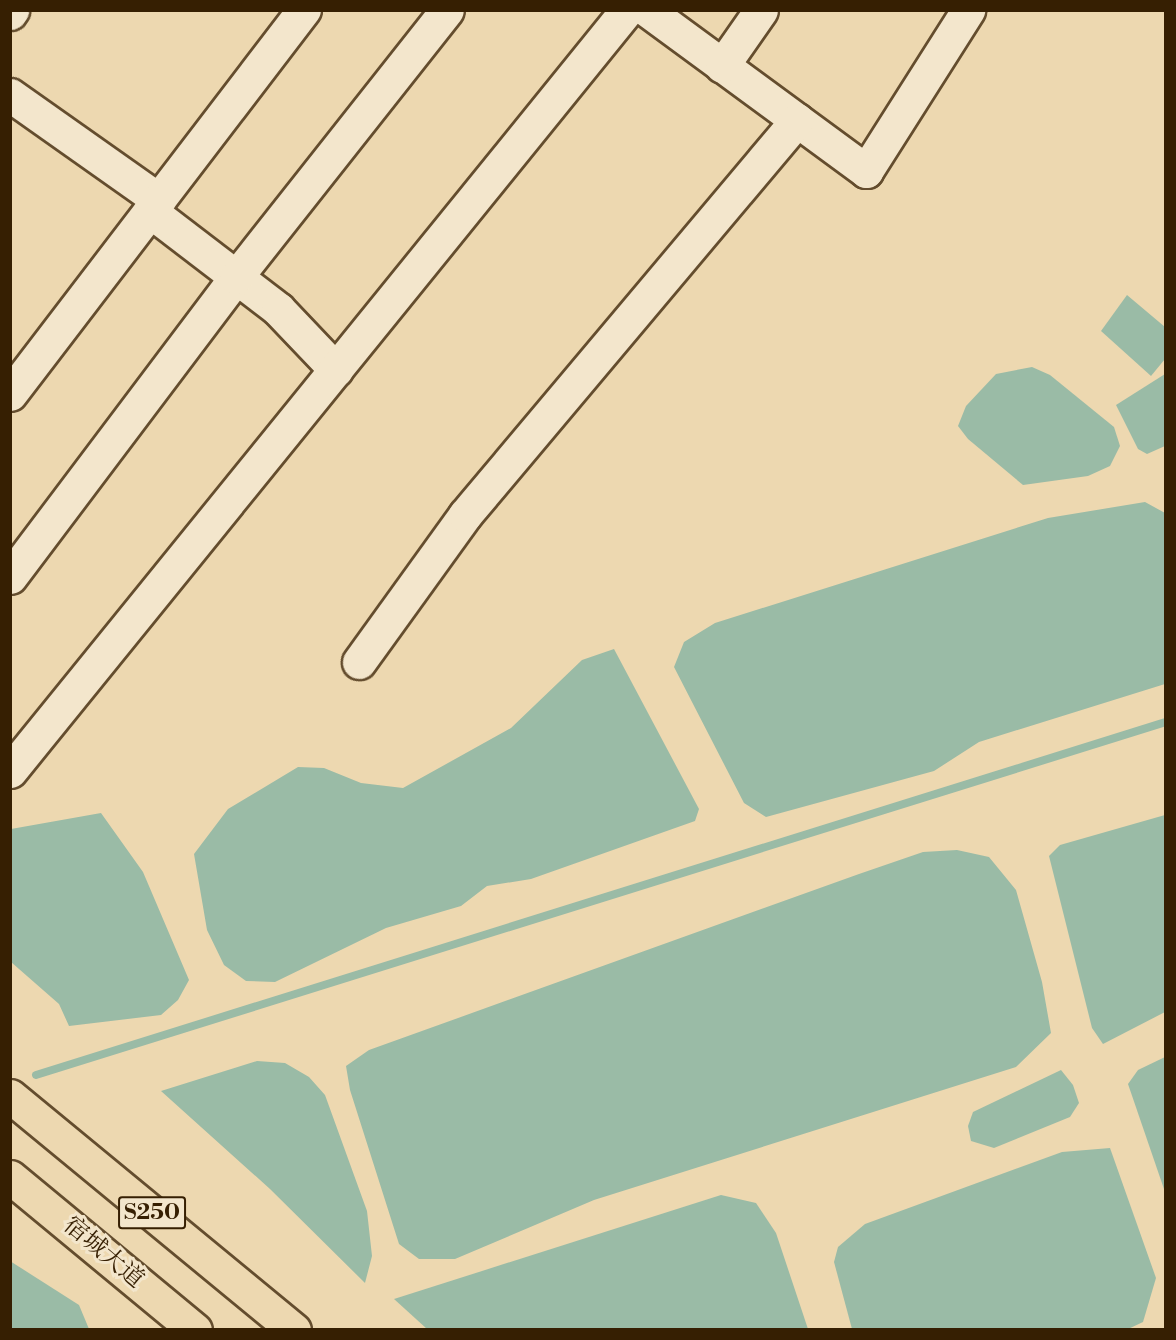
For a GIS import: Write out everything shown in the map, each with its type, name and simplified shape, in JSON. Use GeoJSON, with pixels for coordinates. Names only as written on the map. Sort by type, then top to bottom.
{"type":"FeatureCollection","features":[{"type":"Feature","properties":{"kind":"main road","name":"S250"},"geometry":{"type":"LineString","coordinates":[[10,1096],[294,1329]]}},
{"type":"Feature","properties":{"kind":"main road","name":"宿城大道"},"geometry":{"type":"LineString","coordinates":[[10,1178],[195,1329]]}},
{"type":"Feature","properties":{"kind":"street"},"geometry":{"type":"LineString","coordinates":[[10,394],[304,10]]}},
{"type":"Feature","properties":{"kind":"street"},"geometry":{"type":"LineString","coordinates":[[10,577],[236,277],[447,10]]}},
{"type":"Feature","properties":{"kind":"street"},"geometry":{"type":"LineString","coordinates":[[10,771],[627,10]]}},
{"type":"Feature","properties":{"kind":"street"},"geometry":{"type":"LineString","coordinates":[[646,10],[866,171],[968,10]]}},
{"type":"Feature","properties":{"kind":"street"},"geometry":{"type":"LineString","coordinates":[[722,66],[761,10]]}},
{"type":"Feature","properties":{"kind":"street"},"geometry":{"type":"LineString","coordinates":[[10,95],[155,206],[236,277],[278,309],[336,370]]}},
{"type":"Feature","properties":{"kind":"street"},"geometry":{"type":"LineString","coordinates":[[359,662],[465,515],[797,120]]}},
{"type":"Feature","properties":{"kind":"shaded area"},"geometry":{"type":"Polygon","coordinates":[[[1127,295],[1165,327],[1165,359],[1151,376],[1101,331],[1127,295]]]}},
{"type":"Feature","properties":{"kind":"shaded area"},"geometry":{"type":"Polygon","coordinates":[[[1032,367],[1050,375],[1114,427],[1120,446],[1110,466],[1088,476],[1023,485],[968,439],[958,426],[966,406],[996,374],[1032,367]]]}},
{"type":"Feature","properties":{"kind":"shaded area"},"geometry":{"type":"Polygon","coordinates":[[[1165,374],[1165,446],[1147,454],[1138,449],[1116,405],[1165,374]]]}},
{"type":"Feature","properties":{"kind":"shaded area"},"geometry":{"type":"Polygon","coordinates":[[[1145,502],[1165,513],[1165,684],[979,742],[934,771],[766,817],[744,803],[674,667],[684,642],[715,623],[1048,518],[1145,502]]]}},
{"type":"Feature","properties":{"kind":"shaded area"},"geometry":{"type":"Polygon","coordinates":[[[614,649],[699,809],[695,821],[531,879],[487,886],[461,906],[386,928],[275,982],[246,981],[224,965],[207,930],[194,854],[228,809],[298,767],[324,768],[361,783],[403,788],[511,728],[582,660],[614,649]]]}},
{"type":"Feature","properties":{"kind":"shaded area"},"geometry":{"type":"Polygon","coordinates":[[[101,813],[143,872],[189,980],[178,1000],[161,1015],[69,1026],[59,1004],[11,962],[11,829],[101,813]]]}},
{"type":"Feature","properties":{"kind":"shaded area"},"geometry":{"type":"Polygon","coordinates":[[[1165,815],[1165,1012],[1103,1044],[1092,1028],[1049,856],[1060,845],[1165,815]]]}},
{"type":"Feature","properties":{"kind":"shaded area"},"geometry":{"type":"Polygon","coordinates":[[[957,850],[989,857],[1016,890],[1042,982],[1051,1033],[1016,1067],[594,1200],[455,1259],[419,1259],[399,1244],[350,1090],[346,1066],[369,1050],[859,874],[923,852],[957,850]]]}},
{"type":"Feature","properties":{"kind":"shaded area"},"geometry":{"type":"Polygon","coordinates":[[[1165,1057],[1165,1192],[1128,1084],[1138,1070],[1165,1057]]]}},
{"type":"Feature","properties":{"kind":"shaded area"},"geometry":{"type":"Polygon","coordinates":[[[257,1061],[285,1063],[309,1077],[325,1095],[367,1211],[372,1256],[365,1283],[270,1189],[161,1091],[257,1061]]]}},
{"type":"Feature","properties":{"kind":"shaded area"},"geometry":{"type":"Polygon","coordinates":[[[1061,1070],[1073,1085],[1079,1103],[1070,1117],[994,1148],[971,1141],[968,1126],[973,1112],[1061,1070]]]}},
{"type":"Feature","properties":{"kind":"shaded area"},"geometry":{"type":"Polygon","coordinates":[[[1110,1148],[1156,1278],[1143,1322],[1126,1330],[852,1329],[834,1262],[838,1247],[865,1224],[1062,1152],[1110,1148]]]}},
{"type":"Feature","properties":{"kind":"shaded area"},"geometry":{"type":"Polygon","coordinates":[[[721,1195],[756,1203],[776,1233],[808,1329],[427,1329],[394,1299],[721,1195]]]}},
{"type":"Feature","properties":{"kind":"shaded area"},"geometry":{"type":"Polygon","coordinates":[[[10,1261],[79,1305],[89,1329],[11,1329],[10,1261]]]}},
{"type":"Feature","properties":{"kind":"waterway"},"geometry":{"type":"LineString","coordinates":[[36,1075],[1166,722]]}}]}
